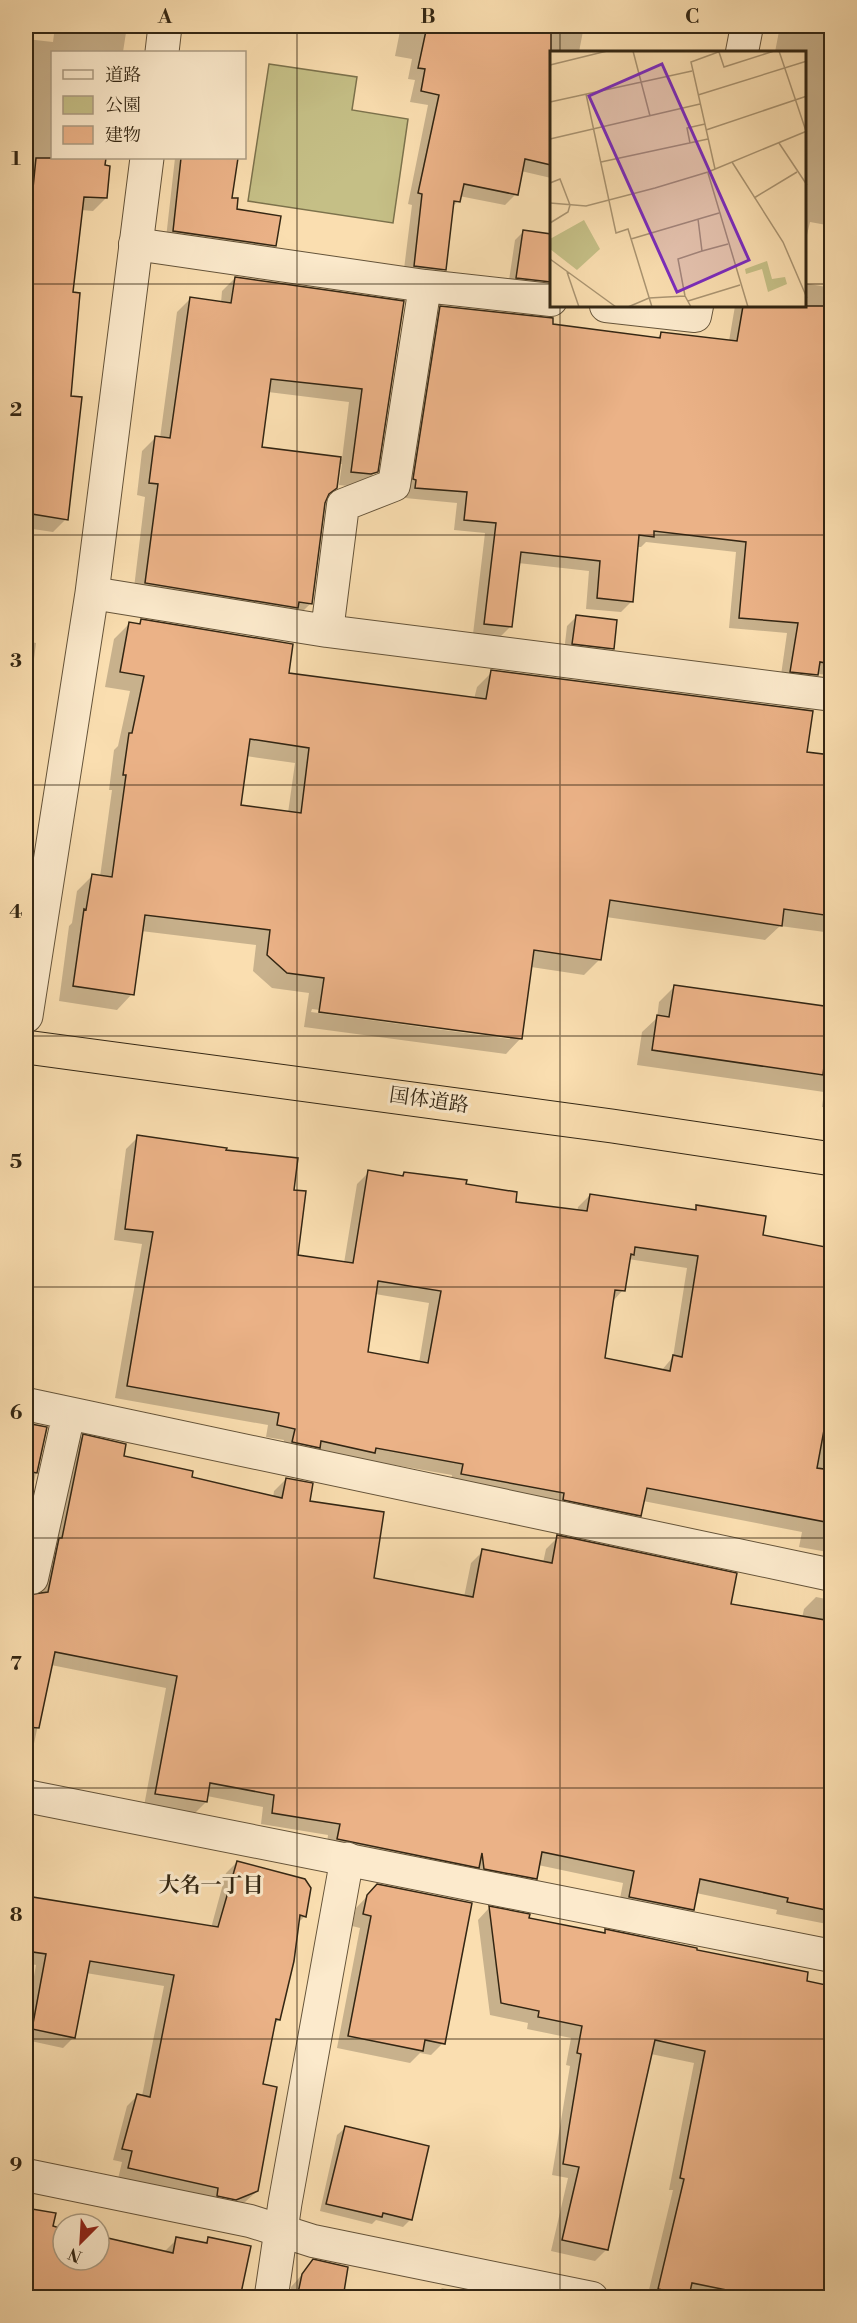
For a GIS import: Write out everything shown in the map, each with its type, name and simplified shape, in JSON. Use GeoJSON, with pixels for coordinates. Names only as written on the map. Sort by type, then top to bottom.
{"type":"FeatureCollection","features":[{"type":"Feature","properties":{"kind":"highway","name":"国体道路"},"geometry":{"type":"LineString","coordinates":[[26,1047],[589,1123],[831,1159]]}},
{"type":"Feature","properties":{"kind":"street"},"geometry":{"type":"LineString","coordinates":[[162,51],[165,26]]}},
{"type":"Feature","properties":{"kind":"street"},"geometry":{"type":"LineString","coordinates":[[742,51],[747,26]]}},
{"type":"Feature","properties":{"kind":"street"},"geometry":{"type":"LineString","coordinates":[[26,1016],[92,593],[147,159]]}},
{"type":"Feature","properties":{"kind":"street"},"geometry":{"type":"LineString","coordinates":[[135,244],[425,286],[550,300]]}},
{"type":"Feature","properties":{"kind":"street"},"geometry":{"type":"LineString","coordinates":[[327,631],[343,505],[394,485],[425,286]]}},
{"type":"Feature","properties":{"kind":"street"},"geometry":{"type":"LineString","coordinates":[[624,308],[695,316],[697,308]]}},
{"type":"Feature","properties":{"kind":"street"},"geometry":{"type":"LineString","coordinates":[[92,593],[327,631],[831,695]]}},
{"type":"Feature","properties":{"kind":"street"},"geometry":{"type":"LineString","coordinates":[[26,1404],[831,1575]]}},
{"type":"Feature","properties":{"kind":"street"},"geometry":{"type":"LineString","coordinates":[[26,1577],[32,1578],[69,1413]]}},
{"type":"Feature","properties":{"kind":"street"},"geometry":{"type":"LineString","coordinates":[[26,1796],[831,1956]]}},
{"type":"Feature","properties":{"kind":"street"},"geometry":{"type":"LineString","coordinates":[[271,2298],[347,1858]]}},
{"type":"Feature","properties":{"kind":"street"},"geometry":{"type":"LineString","coordinates":[[26,2175],[250,2221],[313,2241],[592,2298]]}},
{"type":"Feature","properties":{"kind":"green space"},"geometry":{"type":"Polygon","coordinates":[[[269,64],[357,77],[352,110],[408,119],[393,223],[248,201],[269,64]]]}},
{"type":"Feature","properties":{"kind":"building"},"geometry":{"type":"Polygon","coordinates":[[[427,26],[551,26],[550,165],[525,159],[518,195],[464,184],[460,202],[454,201],[446,270],[414,266],[422,194],[418,193],[439,95],[421,91],[425,69],[418,68],[427,26]]]}},
{"type":"Feature","properties":{"kind":"building"},"geometry":{"type":"Polygon","coordinates":[[[36,158],[106,159],[105,165],[110,166],[107,198],[84,197],[73,292],[80,293],[71,396],[82,397],[68,520],[26,513],[26,207],[31,208],[36,158]]]}},
{"type":"Feature","properties":{"kind":"building"},"geometry":{"type":"Polygon","coordinates":[[[181,159],[238,159],[232,198],[238,198],[237,209],[281,216],[276,246],[173,231],[181,159]]]}},
{"type":"Feature","properties":{"kind":"building"},"geometry":{"type":"Polygon","coordinates":[[[523,230],[550,234],[550,282],[516,278],[523,230]]]}},
{"type":"Feature","properties":{"kind":"building"},"geometry":{"type":"Polygon","coordinates":[[[235,277],[404,301],[378,472],[371,474],[351,472],[362,389],[271,379],[262,447],[341,457],[337,488],[329,494],[325,503],[312,604],[299,602],[298,608],[145,583],[158,484],[149,483],[155,436],[170,438],[190,297],[231,303],[235,277]]]}},
{"type":"Feature","properties":{"kind":"building"},"geometry":{"type":"Polygon","coordinates":[[[440,306],[553,318],[553,324],[660,338],[661,332],[737,341],[743,308],[831,306],[831,664],[820,662],[818,675],[790,672],[798,623],[739,618],[746,542],[654,531],[654,537],[639,535],[633,602],[597,598],[600,561],[521,552],[512,627],[484,624],[496,523],[464,520],[467,492],[415,488],[416,480],[413,479],[440,306]]]}},
{"type":"Feature","properties":{"kind":"building"},"geometry":{"type":"Polygon","coordinates":[[[576,615],[617,620],[614,649],[572,644],[576,615]]]}},
{"type":"Feature","properties":{"kind":"building"},"geometry":{"type":"Polygon","coordinates":[[[141,619],[293,644],[289,673],[486,699],[491,670],[813,711],[807,752],[831,755],[831,916],[784,909],[782,926],[610,900],[601,960],[534,950],[522,1039],[319,1012],[324,978],[287,973],[267,955],[270,930],[145,915],[134,995],[73,986],[84,909],[86,910],[92,874],[112,877],[126,775],[123,775],[129,733],[132,733],[144,676],[120,672],[129,622],[140,624],[141,619]],[[250,739],[241,805],[301,813],[309,748],[250,739]]]}},
{"type":"Feature","properties":{"kind":"building"},"geometry":{"type":"Polygon","coordinates":[[[674,985],[831,1007],[823,1075],[652,1050],[657,1015],[669,1017],[674,985]]]}},
{"type":"Feature","properties":{"kind":"building"},"geometry":{"type":"Polygon","coordinates":[[[137,1135],[227,1148],[226,1150],[298,1158],[294,1190],[306,1191],[298,1255],[353,1263],[368,1170],[403,1176],[404,1172],[467,1180],[466,1184],[517,1192],[516,1202],[587,1211],[590,1194],[696,1210],[696,1205],[766,1216],[763,1235],[831,1248],[831,1392],[817,1468],[831,1470],[831,1523],[647,1488],[641,1516],[563,1500],[564,1493],[461,1474],[463,1464],[376,1448],[375,1453],[321,1441],[320,1448],[292,1442],[295,1429],[277,1425],[279,1413],[127,1386],[153,1232],[125,1229],[137,1135]],[[635,1247],[634,1255],[631,1254],[625,1291],[615,1290],[605,1358],[670,1371],[673,1355],[682,1357],[698,1256],[635,1247]],[[378,1281],[368,1352],[428,1363],[441,1291],[378,1281]]]}},
{"type":"Feature","properties":{"kind":"building"},"geometry":{"type":"Polygon","coordinates":[[[26,1423],[47,1427],[37,1473],[26,1471],[26,1423]]]}},
{"type":"Feature","properties":{"kind":"building"},"geometry":{"type":"Polygon","coordinates":[[[83,1434],[126,1444],[124,1456],[193,1471],[192,1477],[282,1498],[286,1478],[313,1483],[310,1501],[384,1512],[374,1578],[473,1597],[482,1549],[552,1563],[557,1535],[737,1573],[731,1604],[831,1621],[831,1911],[787,1902],[788,1898],[700,1879],[694,1910],[629,1897],[634,1871],[542,1852],[537,1879],[484,1869],[482,1853],[479,1868],[337,1839],[340,1824],[272,1813],[274,1795],[210,1783],[207,1802],[155,1794],[177,1676],[55,1652],[39,1728],[26,1727],[26,1595],[48,1592],[59,1538],[62,1538],[83,1434]]]}},
{"type":"Feature","properties":{"kind":"building"},"geometry":{"type":"Polygon","coordinates":[[[237,1861],[305,1879],[311,1888],[306,1917],[300,1915],[294,1961],[280,2020],[276,2019],[263,2084],[277,2087],[258,2191],[236,2200],[217,2196],[218,2188],[128,2168],[132,2151],[122,2149],[137,2094],[150,2097],[174,1975],[90,1961],[75,2038],[32,2029],[46,1954],[26,1951],[26,1896],[218,1927],[237,1861]]]}},
{"type":"Feature","properties":{"kind":"building"},"geometry":{"type":"Polygon","coordinates":[[[377,1884],[472,1903],[445,2044],[425,2040],[423,2051],[348,2036],[371,1916],[363,1914],[367,1895],[377,1884]]]}},
{"type":"Feature","properties":{"kind":"building"},"geometry":{"type":"Polygon","coordinates":[[[489,1906],[530,1914],[529,1918],[605,1933],[605,1929],[808,1972],[807,1981],[831,1986],[831,2298],[766,2298],[692,2283],[689,2296],[658,2289],[684,2179],[680,2178],[705,2051],[655,2040],[608,2250],[562,2240],[579,2167],[563,2164],[581,2054],[577,2053],[582,2026],[538,2017],[539,2011],[501,2003],[489,1906]]]}},
{"type":"Feature","properties":{"kind":"building"},"geometry":{"type":"Polygon","coordinates":[[[345,2126],[429,2146],[412,2220],[383,2213],[382,2217],[326,2204],[345,2126]]]}},
{"type":"Feature","properties":{"kind":"building"},"geometry":{"type":"Polygon","coordinates":[[[26,2208],[51,2212],[51,2272],[111,2272],[111,2239],[173,2253],[176,2237],[207,2243],[208,2237],[251,2246],[240,2298],[26,2298],[26,2208]]]}},
{"type":"Feature","properties":{"kind":"building"},"geometry":{"type":"Polygon","coordinates":[[[313,2259],[348,2267],[343,2298],[297,2298],[302,2274],[313,2259]]]}},
{"type":"Feature","properties":{"kind":"district","name":"大名一丁目"},"geometry":{"type":"Point","coordinates":[211,1886]}}]}
